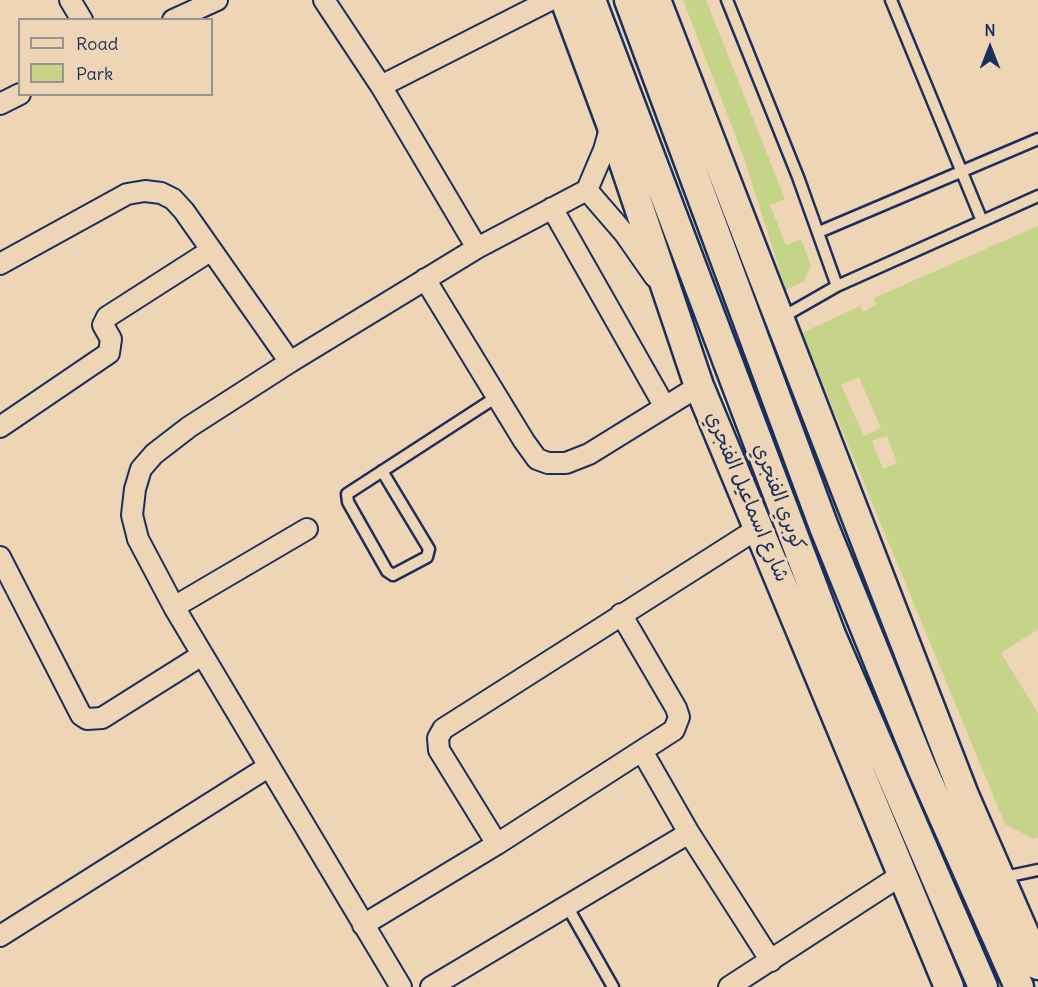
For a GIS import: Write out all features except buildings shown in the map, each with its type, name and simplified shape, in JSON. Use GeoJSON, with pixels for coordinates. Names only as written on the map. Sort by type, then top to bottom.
{"type":"FeatureCollection","features":[{"type":"Feature","properties":{"kind":"main road","name":"شارع اسماعيل الفنجري"},"geometry":{"type":"LineString","coordinates":[[565,0],[611,124],[699,386],[760,527],[949,987]]}},
{"type":"Feature","properties":{"kind":"main road","name":"كوبري الفنجري"},"geometry":{"type":"LineString","coordinates":[[591,0],[831,635],[983,987]]}},
{"type":"Feature","properties":{"kind":"main road","name":"كوبري الفنجري"},"geometry":{"type":"LineString","coordinates":[[629,0],[824,528],[921,766],[1019,987]]}},
{"type":"Feature","properties":{"kind":"main road"},"geometry":{"type":"LineString","coordinates":[[656,0],[777,319],[999,878],[1034,945]]}},
{"type":"Feature","properties":{"kind":"street"},"geometry":{"type":"LineString","coordinates":[[70,0],[81,18]]}},
{"type":"Feature","properties":{"kind":"street"},"geometry":{"type":"LineString","coordinates":[[177,18],[217,0]]}},
{"type":"Feature","properties":{"kind":"street"},"geometry":{"type":"LineString","coordinates":[[324,0],[381,86],[477,248]]}},
{"type":"Feature","properties":{"kind":"street"},"geometry":{"type":"LineString","coordinates":[[381,86],[550,0]]}},
{"type":"Feature","properties":{"kind":"street"},"geometry":{"type":"LineString","coordinates":[[0,104],[18,95]]}},
{"type":"Feature","properties":{"kind":"street"},"geometry":{"type":"LineString","coordinates":[[400,987],[174,607],[138,538],[132,515],[135,489],[141,469],[154,454],[189,427],[290,362],[477,248],[587,190],[604,150],[611,124]]}},
{"type":"Feature","properties":{"kind":"street"},"geometry":{"type":"LineString","coordinates":[[587,190],[625,234],[670,299]]}},
{"type":"Feature","properties":{"kind":"street"},"geometry":{"type":"LineString","coordinates":[[0,264],[127,194],[145,191],[161,193],[184,210],[210,251],[290,362]]}},
{"type":"Feature","properties":{"kind":"street"},"geometry":{"type":"LineString","coordinates":[[552,208],[665,406]]}},
{"type":"Feature","properties":{"kind":"street"},"geometry":{"type":"LineString","coordinates":[[0,428],[109,353],[111,339],[103,325],[107,317],[210,251]]}},
{"type":"Feature","properties":{"kind":"street"},"geometry":{"type":"LineString","coordinates":[[425,279],[537,459],[548,463],[566,463],[589,454],[699,386]]}},
{"type":"Feature","properties":{"kind":"street"},"geometry":{"type":"LineString","coordinates":[[497,844],[439,750],[438,738],[443,729],[760,527]]}},
{"type":"Feature","properties":{"kind":"street"},"geometry":{"type":"LineString","coordinates":[[174,607],[308,529]]}},
{"type":"Feature","properties":{"kind":"street"},"geometry":{"type":"LineString","coordinates":[[0,557],[81,715],[87,719],[102,718],[202,655]]}},
{"type":"Feature","properties":{"kind":"street"},"geometry":{"type":"LineString","coordinates":[[363,925],[497,844],[674,730],[679,717],[621,614]]}},
{"type":"Feature","properties":{"kind":"street"},"geometry":{"type":"LineString","coordinates":[[642,751],[689,833],[771,961]]}},
{"type":"Feature","properties":{"kind":"street"},"geometry":{"type":"LineString","coordinates":[[0,936],[268,767]]}},
{"type":"Feature","properties":{"kind":"street"},"geometry":{"type":"LineString","coordinates":[[431,987],[689,833]]}},
{"type":"Feature","properties":{"kind":"street"},"geometry":{"type":"LineString","coordinates":[[729,987],[903,874]]}},
{"type":"Feature","properties":{"kind":"lane"},"geometry":{"type":"LineString","coordinates":[[728,0],[819,232],[837,286]]}},
{"type":"Feature","properties":{"kind":"lane"},"geometry":{"type":"LineString","coordinates":[[891,0],[982,221]]}},
{"type":"Feature","properties":{"kind":"lane"},"geometry":{"type":"LineString","coordinates":[[819,232],[1038,139]]}},
{"type":"Feature","properties":{"kind":"lane"},"geometry":{"type":"LineString","coordinates":[[777,319],[837,286],[1038,196]]}},
{"type":"Feature","properties":{"kind":"lane"},"geometry":{"type":"LineString","coordinates":[[382,471],[429,549],[427,557],[393,575],[387,571],[346,498],[351,491],[498,396]]}},
{"type":"Feature","properties":{"kind":"lane"},"geometry":{"type":"LineString","coordinates":[[999,878],[1038,870]]}},
{"type":"Feature","properties":{"kind":"lane"},"geometry":{"type":"LineString","coordinates":[[567,906],[613,987]]}},
{"type":"Feature","properties":{"kind":"green space"},"geometry":{"type":"Polygon","coordinates":[[[683,0],[706,0],[785,199],[770,205],[786,245],[801,239],[811,266],[804,281],[786,290],[743,155],[683,0]]]}},
{"type":"Feature","properties":{"kind":"green space"},"geometry":{"type":"Polygon","coordinates":[[[1038,226],[1038,629],[1001,653],[1038,713],[1038,837],[1034,839],[1005,824],[802,333],[860,306],[863,312],[876,305],[874,298],[1038,226]],[[859,377],[841,385],[864,436],[881,428],[859,377]],[[887,436],[872,441],[883,469],[897,463],[887,436]]]}}]}
